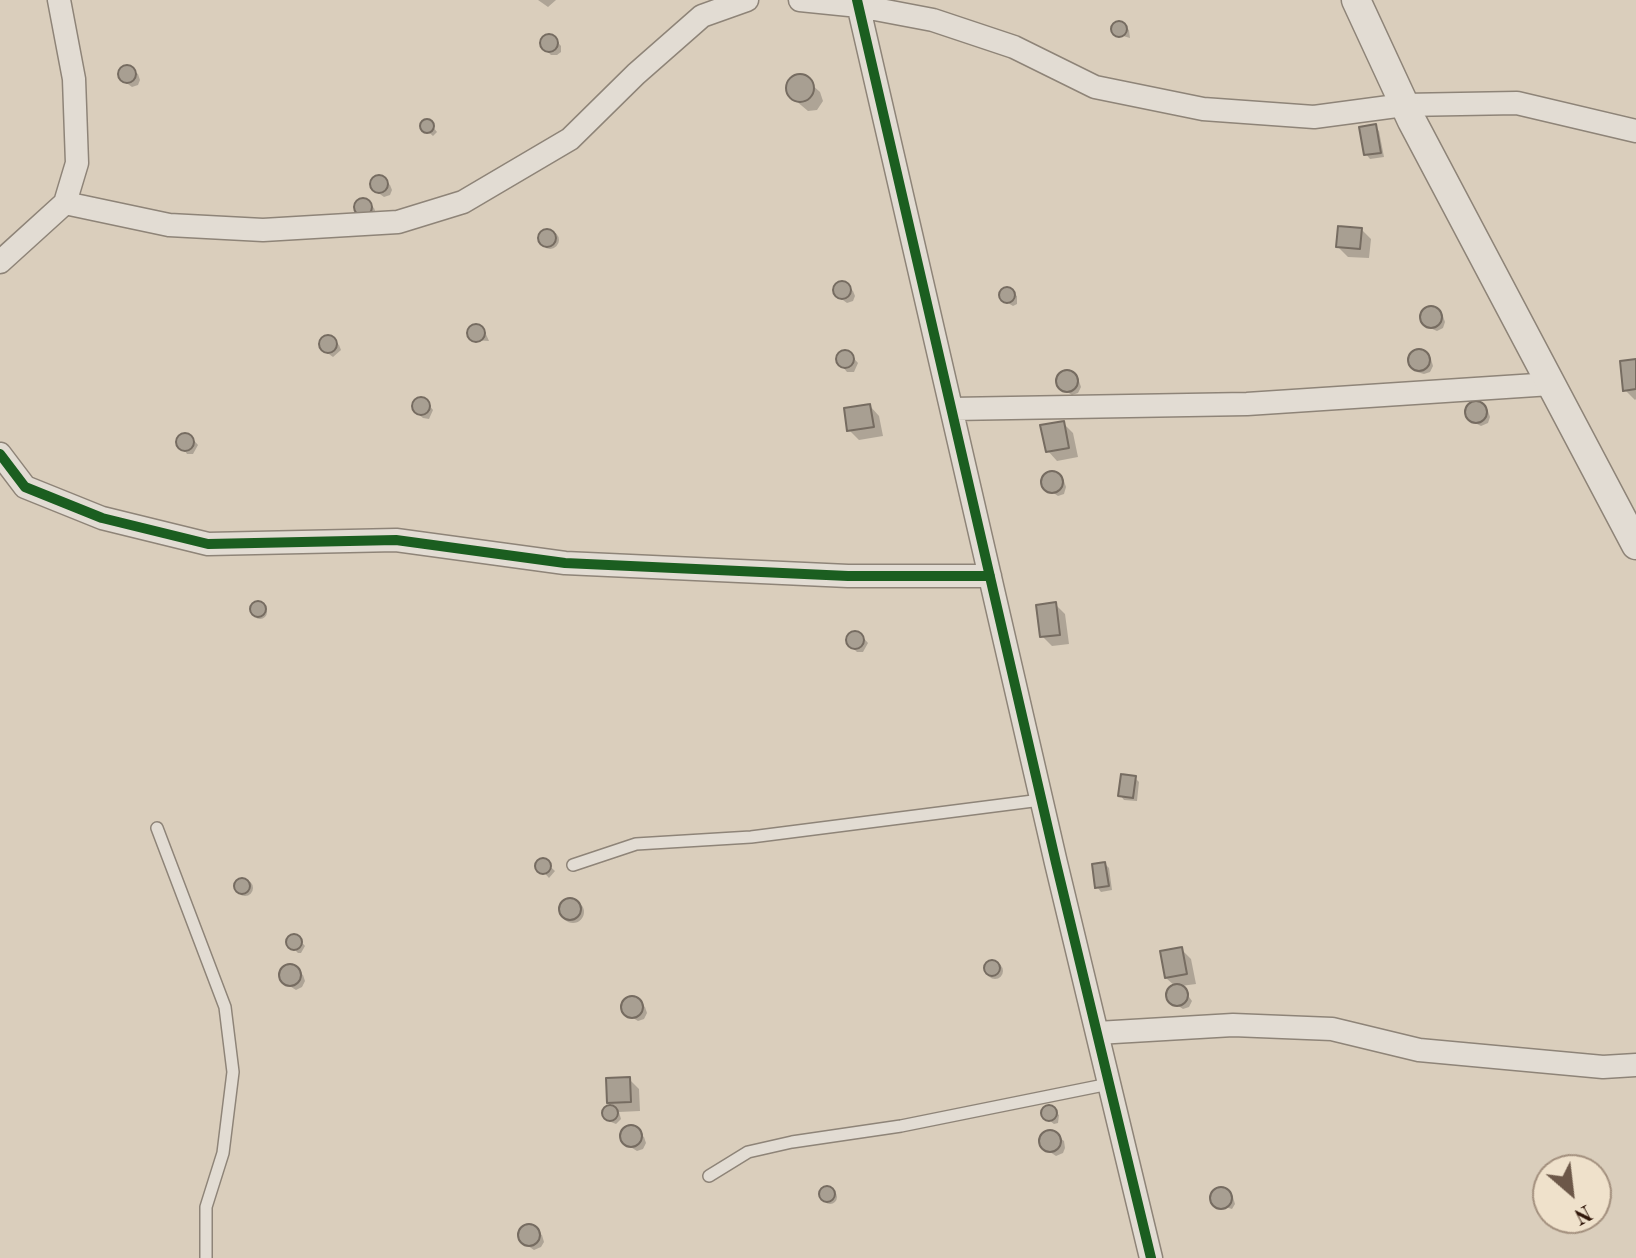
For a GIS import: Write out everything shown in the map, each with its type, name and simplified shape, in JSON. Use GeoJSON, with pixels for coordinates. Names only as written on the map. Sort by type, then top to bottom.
{"type":"FeatureCollection","features":[{"type":"Feature","properties":{"kind":"street"},"geometry":{"type":"LineString","coordinates":[[0,262],[65,203],[77,163],[74,79],[59,0]]}},
{"type":"Feature","properties":{"kind":"street"},"geometry":{"type":"LineString","coordinates":[[65,203],[169,225],[263,230],[392,223],[424,214],[463,202],[570,139],[636,74],[702,16],[747,0]]}},
{"type":"Feature","properties":{"kind":"street"},"geometry":{"type":"LineString","coordinates":[[800,0],[858,3],[933,20],[1014,47],[1095,87],[1203,109],[1314,117],[1404,105],[1517,103],[1636,131]]}},
{"type":"Feature","properties":{"kind":"street"},"geometry":{"type":"LineString","coordinates":[[1356,0],[1404,105],[1636,545]]}},
{"type":"Feature","properties":{"kind":"street"},"geometry":{"type":"LineString","coordinates":[[858,3],[1041,800],[1151,1258]]}},
{"type":"Feature","properties":{"kind":"street"},"geometry":{"type":"LineString","coordinates":[[952,409],[1247,404],[1551,384]]}},
{"type":"Feature","properties":{"kind":"street"},"geometry":{"type":"LineString","coordinates":[[0,454],[25,487],[102,518],[208,544],[396,540],[565,563],[848,576],[990,576]]}},
{"type":"Feature","properties":{"kind":"street"},"geometry":{"type":"LineString","coordinates":[[1097,1033],[1233,1025],[1332,1029],[1419,1050],[1603,1067],[1636,1065]]}},
{"type":"Feature","properties":{"kind":"lane"},"geometry":{"type":"LineString","coordinates":[[573,865],[636,844],[751,837],[1041,800]]}},
{"type":"Feature","properties":{"kind":"lane"},"geometry":{"type":"LineString","coordinates":[[157,828],[225,1007],[233,1072],[223,1153],[206,1207],[206,1258]]}},
{"type":"Feature","properties":{"kind":"lane"},"geometry":{"type":"LineString","coordinates":[[709,1176],[748,1152],[777,1145],[901,1126],[1109,1084]]}},
{"type":"Feature","properties":{"kind":"building"},"geometry":{"type":"Polygon","coordinates":[[[1116,21],[1122,21],[1127,29],[1125,35],[1116,37],[1111,32],[1111,26],[1116,21]]]}},
{"type":"Feature","properties":{"kind":"building"},"geometry":{"type":"Polygon","coordinates":[[[545,34],[553,34],[558,43],[556,50],[545,52],[540,47],[540,39],[545,34]]]}},
{"type":"Feature","properties":{"kind":"building"},"geometry":{"type":"Polygon","coordinates":[[[123,65],[131,65],[136,74],[134,81],[123,83],[118,78],[118,70],[123,65]]]}},
{"type":"Feature","properties":{"kind":"building"},"geometry":{"type":"Polygon","coordinates":[[[800,74],[810,78],[814,88],[810,98],[800,102],[790,98],[786,88],[790,78],[800,74]]]}},
{"type":"Feature","properties":{"kind":"building"},"geometry":{"type":"Polygon","coordinates":[[[427,119],[434,126],[427,133],[420,126],[427,119]]]}},
{"type":"Feature","properties":{"kind":"building"},"geometry":{"type":"Polygon","coordinates":[[[1376,124],[1381,153],[1364,155],[1359,127],[1376,124]]]}},
{"type":"Feature","properties":{"kind":"building"},"geometry":{"type":"Polygon","coordinates":[[[375,175],[383,175],[388,184],[386,191],[375,193],[370,188],[370,180],[375,175]]]}},
{"type":"Feature","properties":{"kind":"building"},"geometry":{"type":"Polygon","coordinates":[[[359,198],[367,198],[372,207],[370,214],[359,216],[354,211],[354,203],[359,198]]]}},
{"type":"Feature","properties":{"kind":"building"},"geometry":{"type":"Polygon","coordinates":[[[1338,226],[1362,228],[1360,249],[1336,247],[1338,226]]]}},
{"type":"Feature","properties":{"kind":"building"},"geometry":{"type":"Polygon","coordinates":[[[543,229],[551,229],[556,238],[554,245],[543,247],[538,242],[538,234],[543,229]]]}},
{"type":"Feature","properties":{"kind":"building"},"geometry":{"type":"Polygon","coordinates":[[[838,281],[846,281],[851,290],[849,297],[838,299],[833,294],[833,286],[838,281]]]}},
{"type":"Feature","properties":{"kind":"building"},"geometry":{"type":"Polygon","coordinates":[[[1004,287],[1010,287],[1015,295],[1013,301],[1004,303],[999,298],[999,292],[1004,287]]]}},
{"type":"Feature","properties":{"kind":"building"},"geometry":{"type":"Polygon","coordinates":[[[1431,306],[1439,309],[1442,317],[1439,325],[1431,328],[1423,325],[1420,317],[1423,309],[1431,306]]]}},
{"type":"Feature","properties":{"kind":"building"},"geometry":{"type":"Polygon","coordinates":[[[472,324],[480,324],[485,333],[483,340],[472,342],[467,337],[467,329],[472,324]]]}},
{"type":"Feature","properties":{"kind":"building"},"geometry":{"type":"Polygon","coordinates":[[[324,335],[332,335],[337,344],[335,351],[324,353],[319,348],[319,340],[324,335]]]}},
{"type":"Feature","properties":{"kind":"building"},"geometry":{"type":"Polygon","coordinates":[[[1419,349],[1427,352],[1430,360],[1427,368],[1419,371],[1411,368],[1408,360],[1411,352],[1419,349]]]}},
{"type":"Feature","properties":{"kind":"building"},"geometry":{"type":"Polygon","coordinates":[[[841,350],[849,350],[854,359],[852,366],[841,368],[836,363],[836,355],[841,350]]]}},
{"type":"Feature","properties":{"kind":"building"},"geometry":{"type":"Polygon","coordinates":[[[1636,359],[1636,389],[1623,391],[1620,361],[1636,359]]]}},
{"type":"Feature","properties":{"kind":"building"},"geometry":{"type":"Polygon","coordinates":[[[1067,370],[1075,373],[1078,381],[1075,389],[1067,392],[1059,389],[1056,381],[1059,373],[1067,370]]]}},
{"type":"Feature","properties":{"kind":"building"},"geometry":{"type":"Polygon","coordinates":[[[417,397],[425,397],[430,406],[428,413],[417,415],[412,410],[412,402],[417,397]]]}},
{"type":"Feature","properties":{"kind":"building"},"geometry":{"type":"Polygon","coordinates":[[[1476,401],[1484,404],[1487,412],[1484,420],[1476,423],[1468,420],[1465,412],[1468,404],[1476,401]]]}},
{"type":"Feature","properties":{"kind":"building"},"geometry":{"type":"Polygon","coordinates":[[[870,404],[874,427],[847,431],[844,408],[870,404]]]}},
{"type":"Feature","properties":{"kind":"building"},"geometry":{"type":"Polygon","coordinates":[[[1064,421],[1069,448],[1046,452],[1040,425],[1064,421]]]}},
{"type":"Feature","properties":{"kind":"building"},"geometry":{"type":"Polygon","coordinates":[[[181,433],[189,433],[194,442],[192,449],[181,451],[176,446],[176,438],[181,433]]]}},
{"type":"Feature","properties":{"kind":"building"},"geometry":{"type":"Polygon","coordinates":[[[1052,471],[1060,474],[1063,482],[1060,490],[1052,493],[1044,490],[1041,482],[1044,474],[1052,471]]]}},
{"type":"Feature","properties":{"kind":"building"},"geometry":{"type":"Polygon","coordinates":[[[258,601],[266,609],[258,617],[250,609],[258,601]]]}},
{"type":"Feature","properties":{"kind":"building"},"geometry":{"type":"Polygon","coordinates":[[[1056,602],[1060,635],[1040,637],[1036,605],[1056,602]]]}},
{"type":"Feature","properties":{"kind":"building"},"geometry":{"type":"Polygon","coordinates":[[[851,631],[859,631],[864,640],[862,647],[851,649],[846,644],[846,636],[851,631]]]}},
{"type":"Feature","properties":{"kind":"building"},"geometry":{"type":"Polygon","coordinates":[[[1121,774],[1136,776],[1133,798],[1118,796],[1121,774]]]}},
{"type":"Feature","properties":{"kind":"building"},"geometry":{"type":"Polygon","coordinates":[[[543,858],[551,866],[543,874],[535,866],[543,858]]]}},
{"type":"Feature","properties":{"kind":"building"},"geometry":{"type":"Polygon","coordinates":[[[1105,862],[1109,886],[1095,888],[1092,864],[1105,862]]]}},
{"type":"Feature","properties":{"kind":"building"},"geometry":{"type":"Polygon","coordinates":[[[242,878],[250,886],[242,894],[234,886],[242,878]]]}},
{"type":"Feature","properties":{"kind":"building"},"geometry":{"type":"Polygon","coordinates":[[[570,898],[578,901],[581,909],[578,917],[570,920],[562,917],[559,909],[562,901],[570,898]]]}},
{"type":"Feature","properties":{"kind":"building"},"geometry":{"type":"Polygon","coordinates":[[[294,934],[302,942],[294,950],[286,942],[294,934]]]}},
{"type":"Feature","properties":{"kind":"building"},"geometry":{"type":"Polygon","coordinates":[[[1182,947],[1187,974],[1165,978],[1160,951],[1182,947]]]}},
{"type":"Feature","properties":{"kind":"building"},"geometry":{"type":"Polygon","coordinates":[[[992,960],[1000,968],[992,976],[984,968],[992,960]]]}},
{"type":"Feature","properties":{"kind":"building"},"geometry":{"type":"Polygon","coordinates":[[[290,964],[298,967],[301,975],[298,983],[290,986],[282,983],[279,975],[282,967],[290,964]]]}},
{"type":"Feature","properties":{"kind":"building"},"geometry":{"type":"Polygon","coordinates":[[[1177,984],[1185,987],[1188,995],[1185,1003],[1177,1006],[1169,1003],[1166,995],[1169,987],[1177,984]]]}},
{"type":"Feature","properties":{"kind":"building"},"geometry":{"type":"Polygon","coordinates":[[[632,996],[640,999],[643,1007],[640,1015],[632,1018],[624,1015],[621,1007],[624,999],[632,996]]]}},
{"type":"Feature","properties":{"kind":"building"},"geometry":{"type":"Polygon","coordinates":[[[630,1077],[631,1102],[607,1103],[606,1078],[630,1077]]]}},
{"type":"Feature","properties":{"kind":"building"},"geometry":{"type":"Polygon","coordinates":[[[610,1105],[618,1113],[610,1121],[602,1113],[610,1105]]]}},
{"type":"Feature","properties":{"kind":"building"},"geometry":{"type":"Polygon","coordinates":[[[1049,1105],[1057,1113],[1049,1121],[1041,1113],[1049,1105]]]}},
{"type":"Feature","properties":{"kind":"building"},"geometry":{"type":"Polygon","coordinates":[[[631,1125],[639,1128],[642,1136],[639,1144],[631,1147],[623,1144],[620,1136],[623,1128],[631,1125]]]}},
{"type":"Feature","properties":{"kind":"building"},"geometry":{"type":"Polygon","coordinates":[[[1050,1130],[1058,1133],[1061,1141],[1058,1149],[1050,1152],[1042,1149],[1039,1141],[1042,1133],[1050,1130]]]}},
{"type":"Feature","properties":{"kind":"building"},"geometry":{"type":"Polygon","coordinates":[[[827,1186],[835,1194],[827,1202],[819,1194],[827,1186]]]}},
{"type":"Feature","properties":{"kind":"building"},"geometry":{"type":"Polygon","coordinates":[[[1221,1187],[1229,1190],[1232,1198],[1229,1206],[1221,1209],[1213,1206],[1210,1198],[1213,1190],[1221,1187]]]}},
{"type":"Feature","properties":{"kind":"building"},"geometry":{"type":"Polygon","coordinates":[[[529,1224],[537,1227],[540,1235],[537,1243],[529,1246],[521,1243],[518,1235],[521,1227],[529,1224]]]}},
{"type":"Feature","properties":{"kind":"cycle path"},"geometry":{"type":"LineString","coordinates":[[857,0],[1056,863],[1151,1258]]}},
{"type":"Feature","properties":{"kind":"cycle path"},"geometry":{"type":"LineString","coordinates":[[0,454],[25,487],[102,518],[208,544],[396,540],[565,563],[848,576],[990,576]]}}]}
